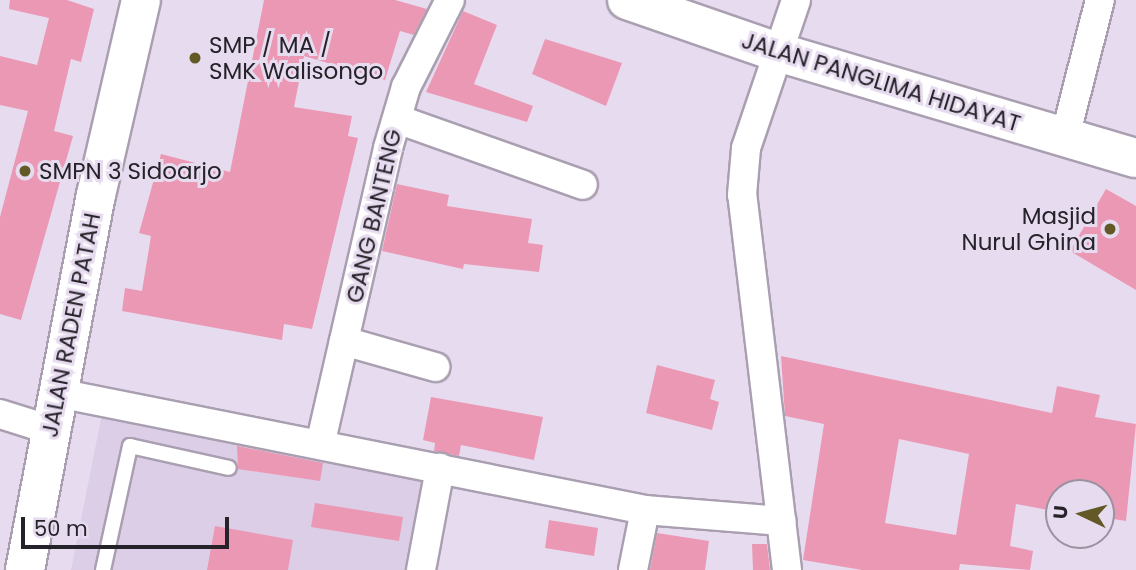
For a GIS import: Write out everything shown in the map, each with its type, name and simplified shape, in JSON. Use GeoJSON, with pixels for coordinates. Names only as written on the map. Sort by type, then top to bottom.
{"type":"FeatureCollection","features":[{"type":"Feature","properties":{"kind":"main road","name":"JALAN RADEN PATAH"},"geometry":{"type":"LineString","coordinates":[[25,570],[58,393],[141,0]]}},
{"type":"Feature","properties":{"kind":"main road","name":"JALAN PANGLIMA HIDAYAT"},"geometry":{"type":"LineString","coordinates":[[627,0],[774,51],[1136,158]]}},
{"type":"Feature","properties":{"kind":"street","name":"GANG BANTENG"},"geometry":{"type":"LineString","coordinates":[[321,441],[397,119],[450,0]]}},
{"type":"Feature","properties":{"kind":"street"},"geometry":{"type":"LineString","coordinates":[[787,570],[742,195],[746,148],[774,51],[796,0]]}},
{"type":"Feature","properties":{"kind":"street"},"geometry":{"type":"LineString","coordinates":[[1065,138],[1100,0]]}},
{"type":"Feature","properties":{"kind":"street"},"geometry":{"type":"LineString","coordinates":[[397,119],[583,185]]}},
{"type":"Feature","properties":{"kind":"street"},"geometry":{"type":"LineString","coordinates":[[344,341],[435,367]]}},
{"type":"Feature","properties":{"kind":"street"},"geometry":{"type":"LineString","coordinates":[[58,393],[321,441],[645,510],[782,521]]}},
{"type":"Feature","properties":{"kind":"street"},"geometry":{"type":"LineString","coordinates":[[0,414],[51,430]]}},
{"type":"Feature","properties":{"kind":"street"},"geometry":{"type":"LineString","coordinates":[[421,570],[440,468]]}},
{"type":"Feature","properties":{"kind":"street"},"geometry":{"type":"LineString","coordinates":[[633,570],[645,510]]}},
{"type":"Feature","properties":{"kind":"lane"},"geometry":{"type":"LineString","coordinates":[[103,570],[130,446],[229,468]]}},
{"type":"Feature","properties":{"kind":"shaded area"},"geometry":{"type":"Polygon","coordinates":[[[102,414],[431,477],[412,570],[71,570],[102,414]]]}},
{"type":"Feature","properties":{"kind":"building"},"geometry":{"type":"Polygon","coordinates":[[[10,0],[67,0],[94,9],[81,62],[71,59],[54,131],[73,136],[21,320],[0,314],[0,217],[28,111],[0,105],[0,56],[37,65],[49,18],[9,9],[10,0]]]}},
{"type":"Feature","properties":{"kind":"building"},"geometry":{"type":"Polygon","coordinates":[[[264,0],[395,0],[427,9],[414,35],[400,31],[385,80],[304,56],[294,107],[352,116],[348,136],[358,138],[312,329],[284,324],[282,340],[122,311],[125,288],[142,291],[151,236],[139,233],[161,154],[230,172],[264,0]]]}},
{"type":"Feature","properties":{"kind":"building"},"geometry":{"type":"Polygon","coordinates":[[[463,11],[497,25],[474,84],[533,106],[527,122],[426,92],[463,11]]]}},
{"type":"Feature","properties":{"kind":"building"},"geometry":{"type":"Polygon","coordinates":[[[545,39],[622,63],[606,106],[532,74],[545,39]]]}},
{"type":"Feature","properties":{"kind":"building"},"geometry":{"type":"Polygon","coordinates":[[[397,184],[449,195],[447,206],[532,219],[528,243],[543,245],[539,272],[464,264],[463,269],[382,251],[397,184]]]}},
{"type":"Feature","properties":{"kind":"building","name":"Masjid Nurul Ghina"},"geometry":{"type":"Polygon","coordinates":[[[1106,189],[1136,206],[1136,290],[1070,251],[1106,189]]]}},
{"type":"Feature","properties":{"kind":"building"},"geometry":{"type":"Polygon","coordinates":[[[781,356],[1052,413],[1057,386],[1100,395],[1095,417],[1136,424],[1126,521],[1115,519],[1115,479],[1045,479],[1045,509],[1016,504],[1010,546],[1033,551],[1030,570],[960,564],[959,570],[862,570],[803,560],[824,424],[785,416],[781,356]],[[899,439],[885,523],[956,535],[969,454],[899,439]]]}},
{"type":"Feature","properties":{"kind":"building"},"geometry":{"type":"Polygon","coordinates":[[[657,365],[715,380],[710,399],[719,402],[712,430],[646,413],[657,365]]]}},
{"type":"Feature","properties":{"kind":"building"},"geometry":{"type":"Polygon","coordinates":[[[431,397],[543,417],[534,460],[461,445],[459,456],[434,451],[435,443],[423,440],[431,397]]]}},
{"type":"Feature","properties":{"kind":"building"},"geometry":{"type":"Polygon","coordinates":[[[237,446],[323,463],[320,481],[238,469],[237,446]]]}},
{"type":"Feature","properties":{"kind":"building"},"geometry":{"type":"Polygon","coordinates":[[[315,503],[403,517],[399,541],[311,527],[315,503]]]}},
{"type":"Feature","properties":{"kind":"building"},"geometry":{"type":"Polygon","coordinates":[[[549,520],[598,528],[594,556],[545,548],[549,520]]]}},
{"type":"Feature","properties":{"kind":"building"},"geometry":{"type":"Polygon","coordinates":[[[215,526],[293,540],[288,570],[207,570],[215,526]]]}},
{"type":"Feature","properties":{"kind":"building"},"geometry":{"type":"Polygon","coordinates":[[[657,533],[709,541],[705,570],[650,570],[657,533]]]}},
{"type":"Feature","properties":{"kind":"building"},"geometry":{"type":"Polygon","coordinates":[[[752,544],[767,544],[770,570],[753,570],[752,544]]]}},
{"type":"Feature","properties":{"kind":"place","name":"SMP / MA / SMK Walisongo"},"geometry":{"type":"Point","coordinates":[195,58]}},
{"type":"Feature","properties":{"kind":"place","name":"SMPN 3 Sidoarjo"},"geometry":{"type":"Point","coordinates":[25,171]}},
{"type":"Feature","properties":{"kind":"place","name":"Masjid Nurul Ghina"},"geometry":{"type":"Point","coordinates":[1110,229]}}]}
